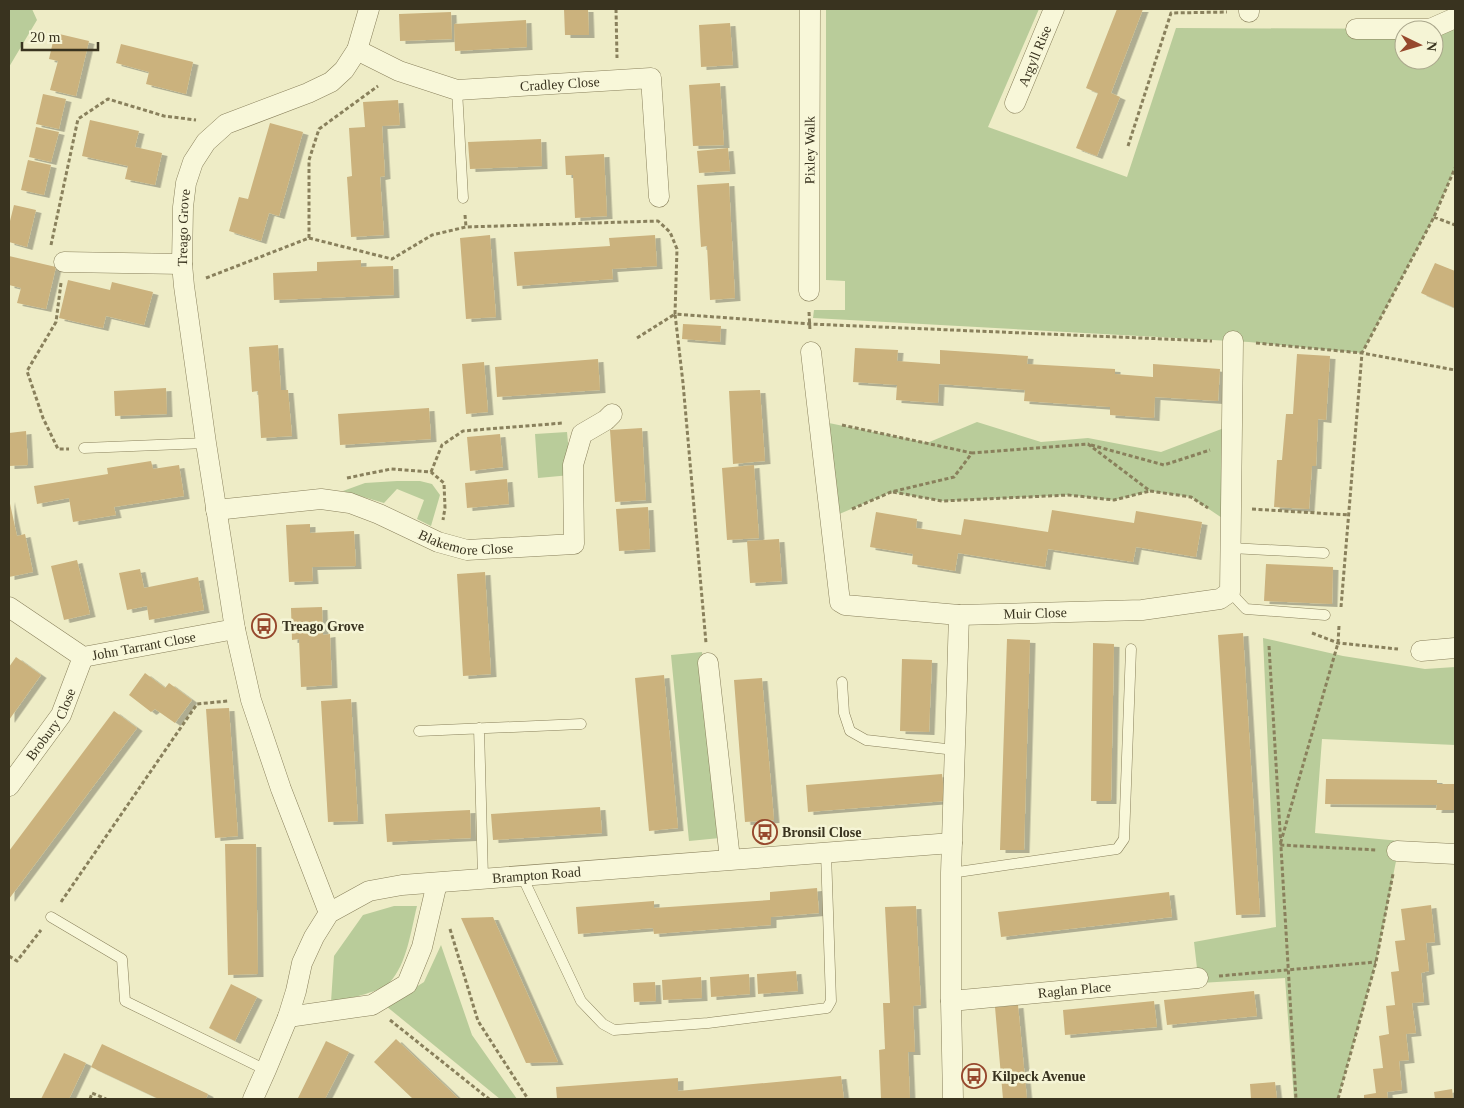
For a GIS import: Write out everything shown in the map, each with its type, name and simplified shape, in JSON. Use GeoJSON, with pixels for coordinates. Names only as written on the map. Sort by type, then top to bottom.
{"type":"FeatureCollection","features":[{"type":"Feature","properties":{"kind":"street","name":"Treago Grove"},"geometry":{"type":"LineString","coordinates":[[329,913],[281,789],[251,700],[235,629],[184,286],[182,264],[183,207],[186,183],[192,162],[206,142],[226,124],[308,93],[331,82],[344,70],[357,50],[369,9]]}},
{"type":"Feature","properties":{"kind":"street","name":"Pixley Walk"},"geometry":{"type":"LineString","coordinates":[[809,291],[810,9]]}},
{"type":"Feature","properties":{"kind":"street","name":"Argyll Rise"},"geometry":{"type":"LineString","coordinates":[[1014,103],[1054,9]]}},
{"type":"Feature","properties":{"kind":"street"},"geometry":{"type":"LineString","coordinates":[[1356,29],[1430,29],[1455,18]]}},
{"type":"Feature","properties":{"kind":"street","name":"Cradley Close"},"geometry":{"type":"LineString","coordinates":[[357,50],[399,71],[457,90],[651,78],[659,197]]}},
{"type":"Feature","properties":{"kind":"street"},"geometry":{"type":"LineString","coordinates":[[64,262],[182,264]]}},
{"type":"Feature","properties":{"kind":"street"},"geometry":{"type":"LineString","coordinates":[[1230,592],[1233,342]]}},
{"type":"Feature","properties":{"kind":"street","name":"Muir Close"},"geometry":{"type":"LineString","coordinates":[[811,352],[840,602],[844,605],[959,615],[1142,610],[1220,599],[1230,592]]}},
{"type":"Feature","properties":{"kind":"street","name":"Blakemore Close"},"geometry":{"type":"LineString","coordinates":[[216,510],[321,499],[350,503],[379,514],[438,542],[466,550],[574,544],[573,465],[582,434],[609,417]]}},
{"type":"Feature","properties":{"kind":"street","name":"John Tarrant Close"},"geometry":{"type":"LineString","coordinates":[[9,607],[83,658],[235,629]]}},
{"type":"Feature","properties":{"kind":"street"},"geometry":{"type":"LineString","coordinates":[[953,1099],[951,873],[959,615]]}},
{"type":"Feature","properties":{"kind":"street"},"geometry":{"type":"LineString","coordinates":[[1421,651],[1455,648]]}},
{"type":"Feature","properties":{"kind":"street","name":"Brobury Close"},"geometry":{"type":"LineString","coordinates":[[9,786],[61,714],[83,658]]}},
{"type":"Feature","properties":{"kind":"street"},"geometry":{"type":"LineString","coordinates":[[708,663],[730,859]]}},
{"type":"Feature","properties":{"kind":"street","name":"Brampton Road"},"geometry":{"type":"LineString","coordinates":[[253,1099],[288,1017],[302,963],[314,937],[329,913],[370,891],[402,885],[483,878],[952,843]]}},
{"type":"Feature","properties":{"kind":"street"},"geometry":{"type":"LineString","coordinates":[[1398,851],[1455,854]]}},
{"type":"Feature","properties":{"kind":"street"},"geometry":{"type":"LineString","coordinates":[[288,1017],[372,1005],[406,984],[422,947],[437,883]]}},
{"type":"Feature","properties":{"kind":"street","name":"Raglan Place"},"geometry":{"type":"LineString","coordinates":[[951,1001],[1198,978]]}},
{"type":"Feature","properties":{"kind":"lane"},"geometry":{"type":"LineString","coordinates":[[457,90],[463,198]]}},
{"type":"Feature","properties":{"kind":"lane"},"geometry":{"type":"LineString","coordinates":[[84,448],[206,443]]}},
{"type":"Feature","properties":{"kind":"lane"},"geometry":{"type":"LineString","coordinates":[[1231,548],[1324,553]]}},
{"type":"Feature","properties":{"kind":"lane"},"geometry":{"type":"LineString","coordinates":[[1230,592],[1246,609],[1325,615]]}},
{"type":"Feature","properties":{"kind":"lane"},"geometry":{"type":"LineString","coordinates":[[951,873],[1117,849],[1124,839],[1131,650]]}},
{"type":"Feature","properties":{"kind":"lane"},"geometry":{"type":"LineString","coordinates":[[842,682],[844,713],[850,731],[866,740],[955,750]]}},
{"type":"Feature","properties":{"kind":"lane"},"geometry":{"type":"LineString","coordinates":[[419,731],[581,724]]}},
{"type":"Feature","properties":{"kind":"lane"},"geometry":{"type":"LineString","coordinates":[[479,728],[483,878]]}},
{"type":"Feature","properties":{"kind":"lane"},"geometry":{"type":"LineString","coordinates":[[522,876],[582,1001],[603,1024],[614,1030],[708,1023],[827,1008],[831,1001],[826,853]]}},
{"type":"Feature","properties":{"kind":"lane"},"geometry":{"type":"LineString","coordinates":[[51,917],[122,959],[125,1001],[266,1070]]}},
{"type":"Feature","properties":{"kind":"path"},"geometry":{"type":"LineString","coordinates":[[616,9],[618,80]]}},
{"type":"Feature","properties":{"kind":"path"},"geometry":{"type":"LineString","coordinates":[[1128,146],[1171,12],[1249,10]]}},
{"type":"Feature","properties":{"kind":"path"},"geometry":{"type":"LineString","coordinates":[[308,238],[309,160],[319,130],[399,71]]}},
{"type":"Feature","properties":{"kind":"path"},"geometry":{"type":"LineString","coordinates":[[1340,614],[1362,354],[1434,217],[1455,168]]}},
{"type":"Feature","properties":{"kind":"path"},"geometry":{"type":"LineString","coordinates":[[1434,217],[1455,225]]}},
{"type":"Feature","properties":{"kind":"path"},"geometry":{"type":"LineString","coordinates":[[184,286],[308,238],[392,259],[432,235],[466,227],[658,221],[670,232],[677,249],[675,314],[708,663]]}},
{"type":"Feature","properties":{"kind":"path"},"geometry":{"type":"LineString","coordinates":[[809,291],[811,352]]}},
{"type":"Feature","properties":{"kind":"path"},"geometry":{"type":"LineString","coordinates":[[637,338],[675,314],[810,324],[1233,342],[1362,354],[1455,370]]}},
{"type":"Feature","properties":{"kind":"path"},"geometry":{"type":"LineString","coordinates":[[432,472],[442,446],[463,431],[609,417]]}},
{"type":"Feature","properties":{"kind":"path"},"geometry":{"type":"LineString","coordinates":[[819,421],[972,453],[1088,444],[1164,465],[1232,442]]}},
{"type":"Feature","properties":{"kind":"path"},"geometry":{"type":"LineString","coordinates":[[1088,444],[1150,491]]}},
{"type":"Feature","properties":{"kind":"path"},"geometry":{"type":"LineString","coordinates":[[830,518],[891,492],[954,478],[972,453]]}},
{"type":"Feature","properties":{"kind":"path"},"geometry":{"type":"LineString","coordinates":[[344,478],[391,469],[432,472],[444,483],[445,508],[438,542]]}},
{"type":"Feature","properties":{"kind":"path"},"geometry":{"type":"LineString","coordinates":[[891,492],[942,501],[1068,495],[1114,500],[1150,491],[1191,497],[1231,516],[1349,515]]}},
{"type":"Feature","properties":{"kind":"path"},"geometry":{"type":"LineString","coordinates":[[1280,845],[1338,643],[1340,624]]}},
{"type":"Feature","properties":{"kind":"path"},"geometry":{"type":"LineString","coordinates":[[1338,643],[1421,651]]}},
{"type":"Feature","properties":{"kind":"path"},"geometry":{"type":"LineString","coordinates":[[1269,646],[1296,1099]]}},
{"type":"Feature","properties":{"kind":"path"},"geometry":{"type":"LineString","coordinates":[[9,956],[17,961],[51,917],[197,704],[251,700]]}},
{"type":"Feature","properties":{"kind":"path"},"geometry":{"type":"LineString","coordinates":[[1280,845],[1398,851],[1376,962],[1338,1099]]}},
{"type":"Feature","properties":{"kind":"path"},"geometry":{"type":"LineString","coordinates":[[450,929],[478,1021],[528,1099]]}},
{"type":"Feature","properties":{"kind":"path"},"geometry":{"type":"LineString","coordinates":[[1198,978],[1376,962]]}},
{"type":"Feature","properties":{"kind":"path"},"geometry":{"type":"LineString","coordinates":[[372,1005],[489,1099]]}},
{"type":"Feature","properties":{"kind":"path"},"geometry":{"type":"LineString","coordinates":[[90,1099],[92,1093],[106,1099]]}},
{"type":"Feature","properties":{"kind":"green space"},"geometry":{"type":"Polygon","coordinates":[[[9,9],[32,9],[37,20],[9,67],[9,9]]]}},
{"type":"Feature","properties":{"kind":"green space"},"geometry":{"type":"Polygon","coordinates":[[[826,9],[1039,9],[988,127],[1127,177],[1176,28],[1394,29],[1394,70],[1444,70],[1444,23],[1455,18],[1455,168],[1434,217],[1362,353],[1249,342],[813,318],[814,310],[845,310],[845,281],[826,280],[826,9]]]}},
{"type":"Feature","properties":{"kind":"green space"},"geometry":{"type":"Polygon","coordinates":[[[819,421],[927,443],[977,422],[1041,442],[1088,438],[1161,452],[1232,425],[1231,524],[1191,497],[1150,491],[1114,500],[1068,495],[942,501],[891,492],[830,518],[819,421]]]}},
{"type":"Feature","properties":{"kind":"green space"},"geometry":{"type":"Polygon","coordinates":[[[567,432],[571,475],[538,478],[535,434],[567,432]]]}},
{"type":"Feature","properties":{"kind":"green space"},"geometry":{"type":"Polygon","coordinates":[[[420,481],[432,484],[440,495],[431,526],[417,519],[424,500],[397,489],[384,503],[343,491],[365,483],[420,481]]]}},
{"type":"Feature","properties":{"kind":"green space"},"geometry":{"type":"Polygon","coordinates":[[[1263,638],[1343,656],[1425,669],[1455,667],[1455,745],[1322,739],[1315,833],[1400,841],[1376,962],[1338,1099],[1294,1099],[1285,978],[1200,983],[1198,977],[1194,942],[1276,927],[1263,638]]]}},
{"type":"Feature","properties":{"kind":"green space"},"geometry":{"type":"Polygon","coordinates":[[[702,652],[720,838],[689,841],[671,655],[702,652]]]}},
{"type":"Feature","properties":{"kind":"green space"},"geometry":{"type":"Polygon","coordinates":[[[394,906],[417,906],[408,946],[396,975],[385,986],[378,989],[362,995],[331,1002],[334,956],[363,915],[394,906]]]}},
{"type":"Feature","properties":{"kind":"green space"},"geometry":{"type":"Polygon","coordinates":[[[441,945],[472,1035],[517,1099],[500,1099],[386,1006],[424,982],[441,945]]]}},
{"type":"Feature","properties":{"kind":"building"},"geometry":{"type":"Polygon","coordinates":[[[564,9],[588,9],[589,35],[565,35],[564,9]]]}},
{"type":"Feature","properties":{"kind":"building"},"geometry":{"type":"Polygon","coordinates":[[[1117,9],[1143,9],[1111,93],[1120,97],[1097,156],[1076,148],[1098,93],[1086,88],[1117,9]]]}},
{"type":"Feature","properties":{"kind":"building"},"geometry":{"type":"Polygon","coordinates":[[[451,12],[452,39],[400,41],[399,14],[451,12]]]}},
{"type":"Feature","properties":{"kind":"building"},"geometry":{"type":"Polygon","coordinates":[[[526,20],[527,47],[455,51],[454,24],[526,20]]]}},
{"type":"Feature","properties":{"kind":"building"},"geometry":{"type":"Polygon","coordinates":[[[730,23],[733,65],[701,67],[699,25],[730,23]]]}},
{"type":"Feature","properties":{"kind":"building"},"geometry":{"type":"Polygon","coordinates":[[[55,33],[89,41],[76,96],[50,90],[58,61],[49,59],[55,33]]]}},
{"type":"Feature","properties":{"kind":"building"},"geometry":{"type":"Polygon","coordinates":[[[121,44],[193,62],[186,94],[146,84],[149,72],[116,63],[121,44]]]}},
{"type":"Feature","properties":{"kind":"building"},"geometry":{"type":"Polygon","coordinates":[[[720,83],[724,145],[693,146],[689,85],[720,83]]]}},
{"type":"Feature","properties":{"kind":"building"},"geometry":{"type":"Polygon","coordinates":[[[43,94],[66,99],[59,129],[36,124],[43,94]]]}},
{"type":"Feature","properties":{"kind":"building"},"geometry":{"type":"Polygon","coordinates":[[[398,100],[400,125],[382,126],[385,176],[380,177],[384,235],[351,237],[347,177],[352,176],[349,128],[365,127],[363,102],[398,100]]]}},
{"type":"Feature","properties":{"kind":"building"},"geometry":{"type":"Polygon","coordinates":[[[90,120],[139,131],[135,147],[162,153],[155,185],[125,179],[128,166],[82,156],[90,120]]]}},
{"type":"Feature","properties":{"kind":"building"},"geometry":{"type":"Polygon","coordinates":[[[270,123],[303,132],[279,216],[269,213],[261,241],[229,231],[239,197],[248,199],[270,123]]]}},
{"type":"Feature","properties":{"kind":"building"},"geometry":{"type":"Polygon","coordinates":[[[36,127],[59,132],[51,162],[29,157],[36,127]]]}},
{"type":"Feature","properties":{"kind":"building"},"geometry":{"type":"Polygon","coordinates":[[[541,139],[542,166],[470,169],[468,142],[541,139]]]}},
{"type":"Feature","properties":{"kind":"building"},"geometry":{"type":"Polygon","coordinates":[[[728,148],[730,171],[699,173],[697,151],[728,148]]]}},
{"type":"Feature","properties":{"kind":"building"},"geometry":{"type":"Polygon","coordinates":[[[604,154],[607,216],[575,218],[573,175],[566,175],[565,156],[604,154]]]}},
{"type":"Feature","properties":{"kind":"building"},"geometry":{"type":"Polygon","coordinates":[[[28,160],[51,165],[44,195],[21,190],[28,160]]]}},
{"type":"Feature","properties":{"kind":"building"},"geometry":{"type":"Polygon","coordinates":[[[729,183],[735,298],[710,300],[707,246],[701,247],[697,185],[729,183]]]}},
{"type":"Feature","properties":{"kind":"building"},"geometry":{"type":"Polygon","coordinates":[[[14,205],[36,210],[27,247],[9,242],[9,225],[14,205]]]}},
{"type":"Feature","properties":{"kind":"building"},"geometry":{"type":"Polygon","coordinates":[[[490,235],[496,317],[466,319],[460,238],[490,235]]]}},
{"type":"Feature","properties":{"kind":"building"},"geometry":{"type":"Polygon","coordinates":[[[655,235],[657,266],[612,269],[613,279],[517,286],[514,252],[610,246],[609,238],[655,235]]]}},
{"type":"Feature","properties":{"kind":"building"},"geometry":{"type":"Polygon","coordinates":[[[9,256],[56,267],[46,309],[17,303],[21,288],[9,285],[9,256]]]}},
{"type":"Feature","properties":{"kind":"building"},"geometry":{"type":"Polygon","coordinates":[[[361,260],[361,267],[393,266],[394,295],[274,300],[273,273],[317,271],[317,262],[361,260]]]}},
{"type":"Feature","properties":{"kind":"building"},"geometry":{"type":"Polygon","coordinates":[[[1435,263],[1455,271],[1455,308],[1421,293],[1435,263]]]}},
{"type":"Feature","properties":{"kind":"building"},"geometry":{"type":"Polygon","coordinates":[[[68,280],[110,290],[112,282],[153,292],[144,325],[106,316],[103,328],[59,318],[68,280]]]}},
{"type":"Feature","properties":{"kind":"building"},"geometry":{"type":"Polygon","coordinates":[[[683,324],[721,326],[720,342],[682,339],[683,324]]]}},
{"type":"Feature","properties":{"kind":"building"},"geometry":{"type":"Polygon","coordinates":[[[278,345],[281,390],[288,390],[292,436],[261,438],[258,391],[252,392],[249,347],[278,345]]]}},
{"type":"Feature","properties":{"kind":"building"},"geometry":{"type":"Polygon","coordinates":[[[855,348],[898,350],[897,361],[940,364],[940,350],[1028,356],[1027,364],[1115,369],[1115,374],[1153,377],[1153,364],[1220,369],[1218,401],[1155,397],[1154,418],[1110,415],[1110,407],[1024,401],[1025,390],[939,384],[938,403],[896,400],[897,385],[853,382],[855,348]]]}},
{"type":"Feature","properties":{"kind":"building"},"geometry":{"type":"Polygon","coordinates":[[[1297,354],[1330,356],[1326,420],[1318,419],[1316,466],[1312,466],[1309,509],[1274,507],[1277,460],[1282,460],[1286,414],[1293,414],[1297,354]]]}},
{"type":"Feature","properties":{"kind":"building"},"geometry":{"type":"Polygon","coordinates":[[[598,359],[600,390],[497,397],[495,367],[598,359]]]}},
{"type":"Feature","properties":{"kind":"building"},"geometry":{"type":"Polygon","coordinates":[[[484,362],[488,412],[466,414],[462,364],[484,362]]]}},
{"type":"Feature","properties":{"kind":"building"},"geometry":{"type":"Polygon","coordinates":[[[166,388],[167,414],[115,416],[114,391],[166,388]]]}},
{"type":"Feature","properties":{"kind":"building"},"geometry":{"type":"Polygon","coordinates":[[[760,390],[765,461],[733,464],[729,391],[760,390]]]}},
{"type":"Feature","properties":{"kind":"building"},"geometry":{"type":"Polygon","coordinates":[[[429,408],[431,439],[340,445],[338,414],[429,408]]]}},
{"type":"Feature","properties":{"kind":"building"},"geometry":{"type":"Polygon","coordinates":[[[642,428],[646,500],[615,502],[610,430],[642,428]]]}},
{"type":"Feature","properties":{"kind":"building"},"geometry":{"type":"Polygon","coordinates":[[[26,431],[28,465],[9,466],[9,433],[26,431]]]}},
{"type":"Feature","properties":{"kind":"building"},"geometry":{"type":"Polygon","coordinates":[[[500,434],[503,467],[470,471],[467,437],[500,434]]]}},
{"type":"Feature","properties":{"kind":"building"},"geometry":{"type":"Polygon","coordinates":[[[151,461],[153,469],[179,465],[184,496],[114,507],[116,515],[73,522],[69,498],[37,504],[34,486],[108,474],[107,468],[151,461]]]}},
{"type":"Feature","properties":{"kind":"building"},"geometry":{"type":"Polygon","coordinates":[[[754,465],[759,538],[727,540],[722,468],[754,465]]]}},
{"type":"Feature","properties":{"kind":"building"},"geometry":{"type":"Polygon","coordinates":[[[507,479],[509,504],[467,508],[465,483],[507,479]]]}},
{"type":"Feature","properties":{"kind":"building"},"geometry":{"type":"Polygon","coordinates":[[[9,499],[17,536],[25,534],[33,572],[9,577],[9,499]]]}},
{"type":"Feature","properties":{"kind":"building"},"geometry":{"type":"Polygon","coordinates":[[[648,507],[650,549],[619,551],[616,509],[648,507]]]}},
{"type":"Feature","properties":{"kind":"building"},"geometry":{"type":"Polygon","coordinates":[[[1052,510],[1134,523],[1136,511],[1202,522],[1196,557],[1136,547],[1133,562],[1048,549],[1045,567],[958,553],[955,571],[912,564],[913,554],[870,547],[876,512],[917,519],[916,528],[961,535],[964,519],[1048,532],[1052,510]]]}},
{"type":"Feature","properties":{"kind":"building"},"geometry":{"type":"Polygon","coordinates":[[[310,524],[310,533],[354,531],[356,566],[312,567],[313,581],[289,582],[286,525],[310,524]]]}},
{"type":"Feature","properties":{"kind":"building"},"geometry":{"type":"Polygon","coordinates":[[[779,539],[782,581],[750,583],[747,541],[779,539]]]}},
{"type":"Feature","properties":{"kind":"building"},"geometry":{"type":"Polygon","coordinates":[[[77,560],[90,614],[64,620],[51,566],[77,560]]]}},
{"type":"Feature","properties":{"kind":"building"},"geometry":{"type":"Polygon","coordinates":[[[1266,564],[1333,567],[1332,604],[1264,601],[1266,564]]]}},
{"type":"Feature","properties":{"kind":"building"},"geometry":{"type":"Polygon","coordinates":[[[140,569],[144,588],[198,577],[204,610],[149,620],[147,606],[127,610],[119,573],[140,569]]]}},
{"type":"Feature","properties":{"kind":"building"},"geometry":{"type":"Polygon","coordinates":[[[485,572],[491,674],[463,676],[457,574],[485,572]]]}},
{"type":"Feature","properties":{"kind":"building"},"geometry":{"type":"Polygon","coordinates":[[[322,607],[323,635],[330,634],[332,685],[301,687],[299,639],[292,640],[291,608],[322,607]]]}},
{"type":"Feature","properties":{"kind":"building"},"geometry":{"type":"Polygon","coordinates":[[[1243,633],[1260,914],[1236,915],[1218,635],[1243,633]]]}},
{"type":"Feature","properties":{"kind":"building"},"geometry":{"type":"Polygon","coordinates":[[[1007,639],[1030,640],[1024,850],[1000,850],[1007,639]]]}},
{"type":"Feature","properties":{"kind":"building"},"geometry":{"type":"Polygon","coordinates":[[[1093,643],[1114,644],[1111,801],[1091,801],[1093,643]]]}},
{"type":"Feature","properties":{"kind":"building"},"geometry":{"type":"Polygon","coordinates":[[[16,657],[41,675],[9,720],[9,667],[16,657]]]}},
{"type":"Feature","properties":{"kind":"building"},"geometry":{"type":"Polygon","coordinates":[[[902,659],[932,660],[929,732],[900,731],[902,659]]]}},
{"type":"Feature","properties":{"kind":"building"},"geometry":{"type":"Polygon","coordinates":[[[145,673],[165,688],[169,683],[192,700],[175,723],[155,709],[151,712],[129,695],[145,673]]]}},
{"type":"Feature","properties":{"kind":"building"},"geometry":{"type":"Polygon","coordinates":[[[664,675],[678,828],[649,831],[635,678],[664,675]]]}},
{"type":"Feature","properties":{"kind":"building"},"geometry":{"type":"Polygon","coordinates":[[[762,678],[774,820],[745,822],[734,680],[762,678]]]}},
{"type":"Feature","properties":{"kind":"building"},"geometry":{"type":"Polygon","coordinates":[[[351,699],[358,821],[328,822],[321,701],[351,699]]]}},
{"type":"Feature","properties":{"kind":"building"},"geometry":{"type":"Polygon","coordinates":[[[229,708],[238,836],[215,838],[206,709],[229,708]]]}},
{"type":"Feature","properties":{"kind":"building"},"geometry":{"type":"Polygon","coordinates":[[[114,711],[137,728],[9,899],[9,851],[114,711]]]}},
{"type":"Feature","properties":{"kind":"building"},"geometry":{"type":"Polygon","coordinates":[[[942,774],[945,801],[808,812],[806,785],[942,774]]]}},
{"type":"Feature","properties":{"kind":"building"},"geometry":{"type":"Polygon","coordinates":[[[1326,779],[1437,780],[1437,784],[1455,784],[1455,810],[1436,810],[1437,805],[1325,804],[1326,779]]]}},
{"type":"Feature","properties":{"kind":"building"},"geometry":{"type":"Polygon","coordinates":[[[600,807],[602,833],[493,840],[491,814],[600,807]]]}},
{"type":"Feature","properties":{"kind":"building"},"geometry":{"type":"Polygon","coordinates":[[[470,810],[471,838],[387,842],[385,814],[470,810]]]}},
{"type":"Feature","properties":{"kind":"building"},"geometry":{"type":"Polygon","coordinates":[[[225,844],[256,844],[258,974],[228,975],[225,844]]]}},
{"type":"Feature","properties":{"kind":"building"},"geometry":{"type":"Polygon","coordinates":[[[817,888],[819,913],[771,917],[771,925],[654,934],[653,928],[578,934],[576,907],[654,901],[654,908],[770,900],[770,892],[817,888]]]}},
{"type":"Feature","properties":{"kind":"building"},"geometry":{"type":"Polygon","coordinates":[[[1169,892],[1172,917],[1001,937],[998,912],[1169,892]]]}},
{"type":"Feature","properties":{"kind":"building"},"geometry":{"type":"Polygon","coordinates":[[[1431,905],[1435,942],[1426,943],[1429,971],[1421,973],[1424,1002],[1412,1003],[1416,1033],[1406,1034],[1409,1060],[1399,1061],[1402,1090],[1387,1092],[1388,1099],[1364,1099],[1364,1095],[1376,1093],[1373,1069],[1383,1068],[1379,1036],[1389,1034],[1386,1006],[1395,1005],[1391,972],[1399,971],[1395,941],[1405,940],[1401,909],[1431,905]]]}},
{"type":"Feature","properties":{"kind":"building"},"geometry":{"type":"Polygon","coordinates":[[[916,906],[921,1005],[913,1006],[915,1052],[908,1052],[910,1099],[881,1099],[879,1050],[885,1049],[883,1003],[890,1003],[885,907],[916,906]]]}},
{"type":"Feature","properties":{"kind":"building"},"geometry":{"type":"Polygon","coordinates":[[[493,917],[558,1062],[526,1063],[461,918],[493,917]]]}},
{"type":"Feature","properties":{"kind":"building"},"geometry":{"type":"Polygon","coordinates":[[[796,971],[798,991],[758,994],[757,974],[796,971]]]}},
{"type":"Feature","properties":{"kind":"building"},"geometry":{"type":"Polygon","coordinates":[[[749,974],[750,994],[711,997],[710,977],[749,974]]]}},
{"type":"Feature","properties":{"kind":"building"},"geometry":{"type":"Polygon","coordinates":[[[701,977],[702,998],[663,1000],[662,980],[701,977]]]}},
{"type":"Feature","properties":{"kind":"building"},"geometry":{"type":"Polygon","coordinates":[[[655,982],[656,1001],[634,1002],[633,983],[655,982]]]}},
{"type":"Feature","properties":{"kind":"building"},"geometry":{"type":"Polygon","coordinates":[[[231,984],[257,997],[235,1041],[209,1028],[231,984]]]}},
{"type":"Feature","properties":{"kind":"building"},"geometry":{"type":"Polygon","coordinates":[[[1254,991],[1257,1016],[1167,1025],[1164,1000],[1254,991]]]}},
{"type":"Feature","properties":{"kind":"building"},"geometry":{"type":"Polygon","coordinates":[[[1154,1001],[1157,1027],[1065,1035],[1063,1010],[1154,1001]]]}},
{"type":"Feature","properties":{"kind":"building"},"geometry":{"type":"Polygon","coordinates":[[[1018,1005],[1027,1099],[1003,1099],[995,1007],[1018,1005]]]}},
{"type":"Feature","properties":{"kind":"building"},"geometry":{"type":"Polygon","coordinates":[[[396,1039],[459,1099],[413,1099],[374,1062],[396,1039]]]}},
{"type":"Feature","properties":{"kind":"building"},"geometry":{"type":"Polygon","coordinates":[[[326,1041],[349,1052],[325,1099],[298,1098],[326,1041]]]}},
{"type":"Feature","properties":{"kind":"building"},"geometry":{"type":"Polygon","coordinates":[[[102,1044],[208,1094],[206,1099],[159,1099],[91,1067],[102,1044]]]}},
{"type":"Feature","properties":{"kind":"building"},"geometry":{"type":"Polygon","coordinates":[[[64,1053],[86,1063],[69,1099],[41,1099],[64,1053]]]}},
{"type":"Feature","properties":{"kind":"building"},"geometry":{"type":"Polygon","coordinates":[[[841,1076],[844,1099],[557,1099],[556,1087],[678,1078],[678,1091],[841,1076]]]}},
{"type":"Feature","properties":{"kind":"building"},"geometry":{"type":"Polygon","coordinates":[[[1275,1082],[1277,1099],[1251,1099],[1250,1084],[1275,1082]]]}},
{"type":"Feature","properties":{"kind":"building"},"geometry":{"type":"Polygon","coordinates":[[[1452,1089],[1453,1099],[1435,1099],[1434,1092],[1452,1089]]]}},
{"type":"Feature","properties":{"kind":"place","name":"Treago Grove"},"geometry":{"type":"Point","coordinates":[264,626]}},
{"type":"Feature","properties":{"kind":"place","name":"Bronsil Close"},"geometry":{"type":"Point","coordinates":[765,832]}},
{"type":"Feature","properties":{"kind":"place","name":"Kilpeck Avenue"},"geometry":{"type":"Point","coordinates":[974,1076]}}]}
